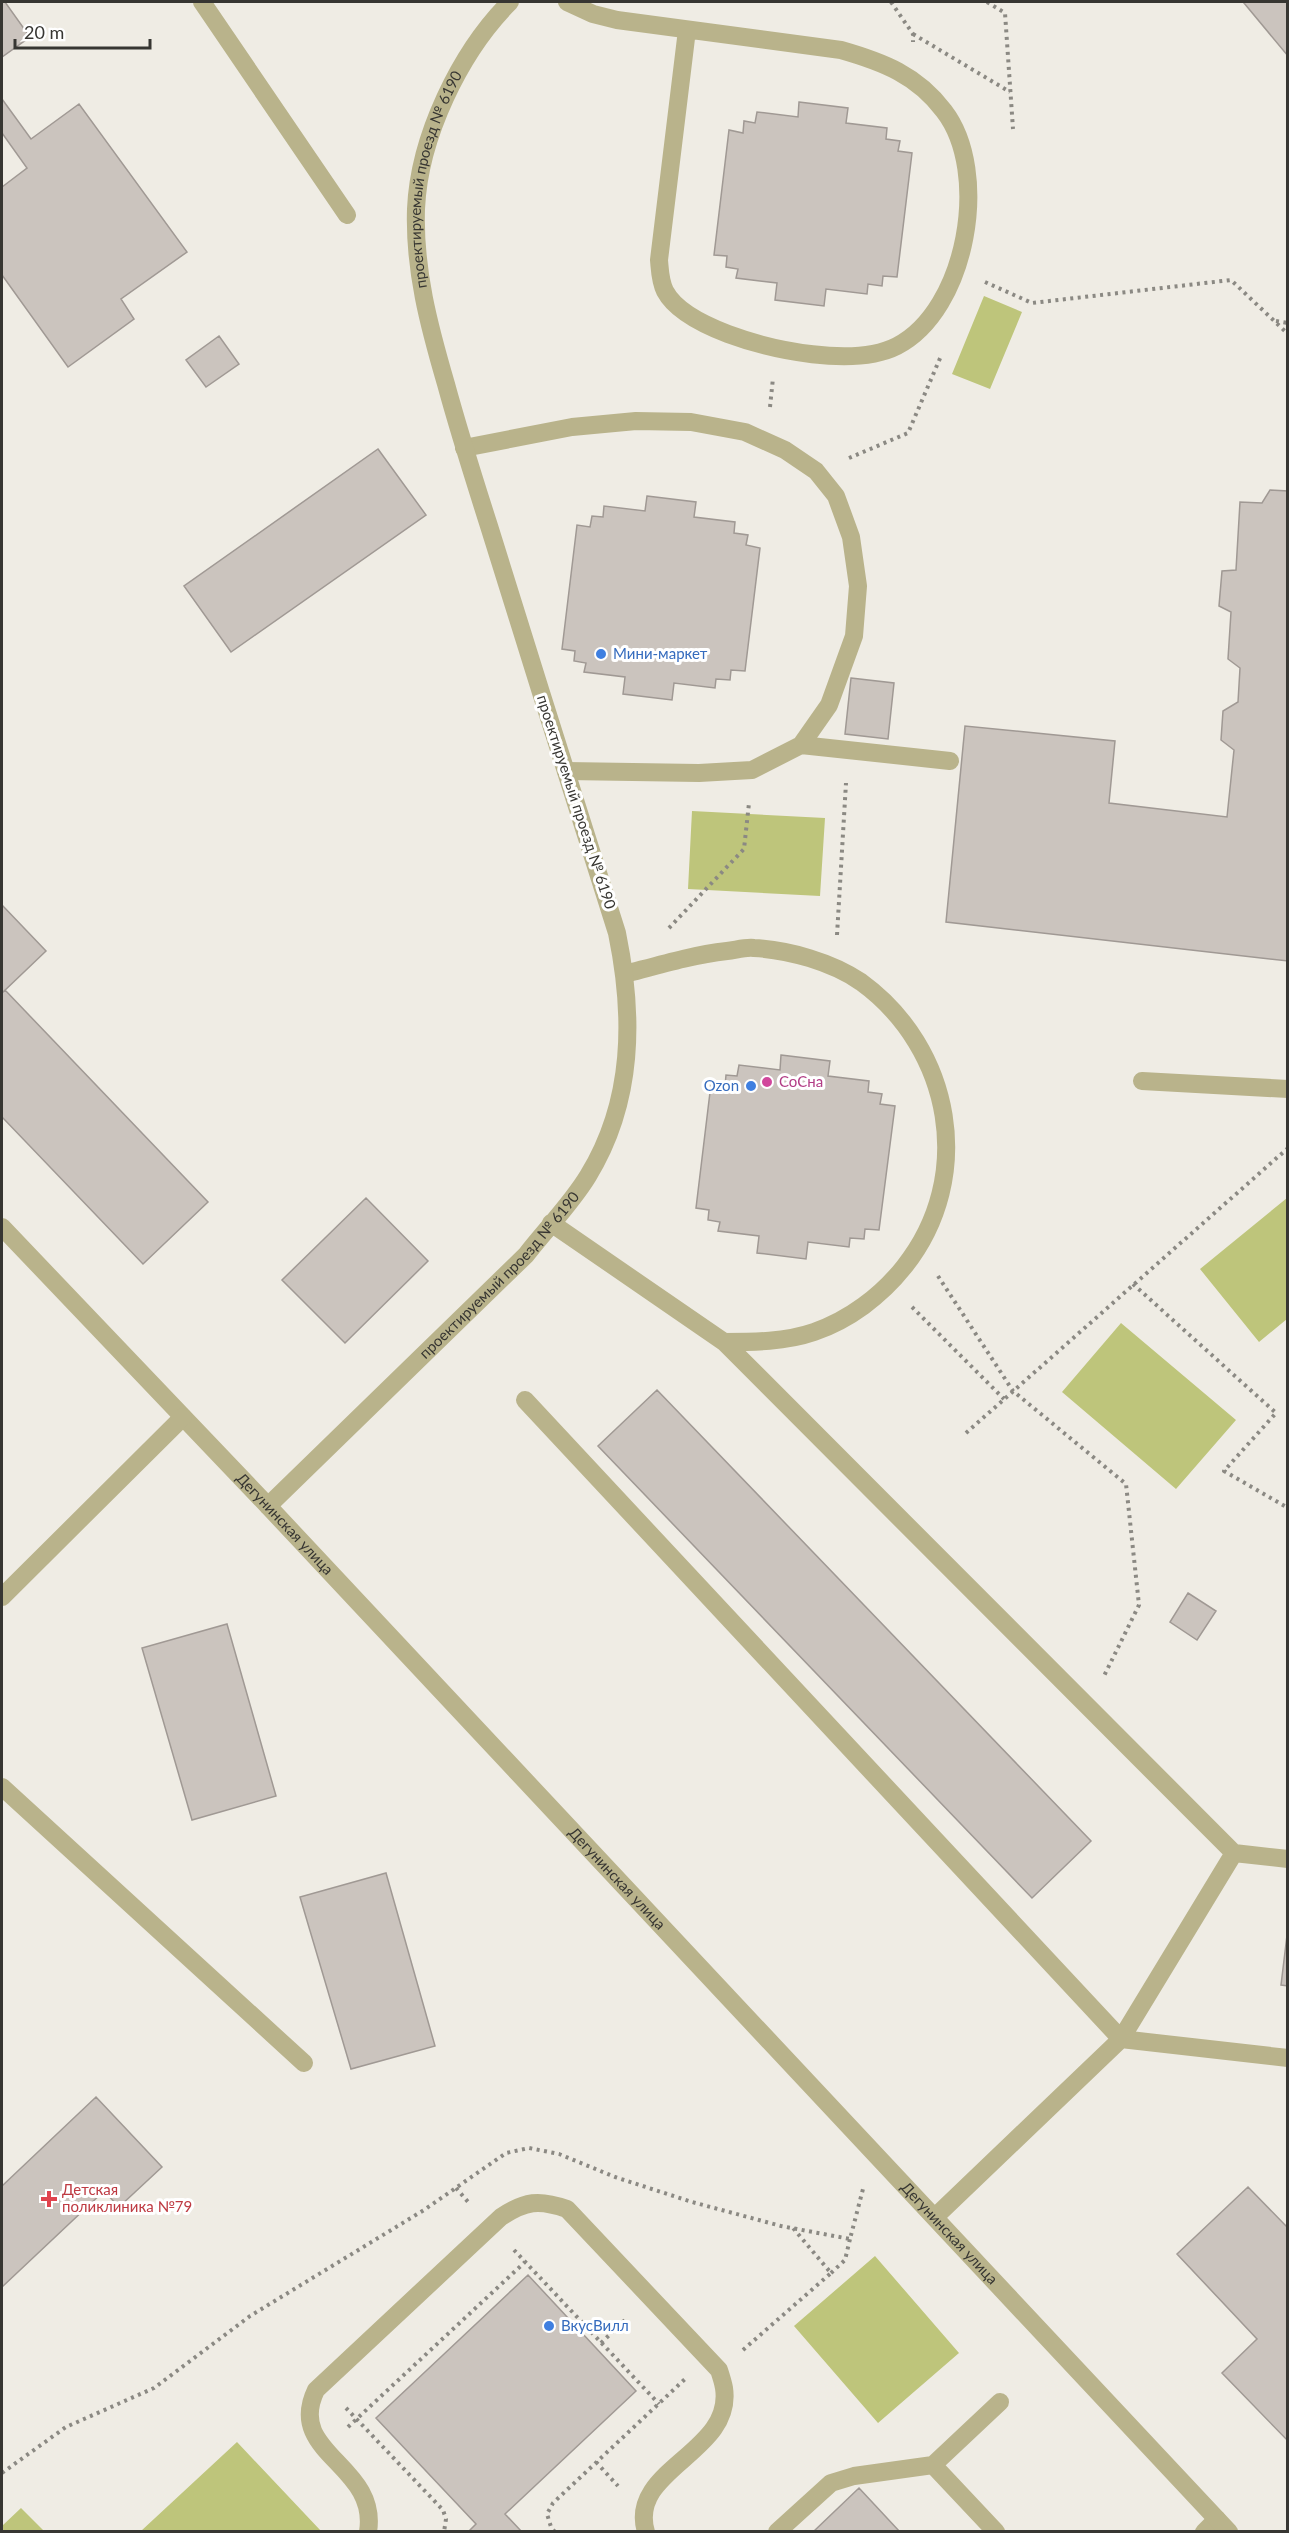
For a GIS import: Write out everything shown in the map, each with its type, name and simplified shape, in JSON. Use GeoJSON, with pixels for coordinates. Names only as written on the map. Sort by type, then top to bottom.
{"type":"FeatureCollection","features":[{"type":"Feature","properties":{"kind":"street"},"geometry":{"type":"LineString","coordinates":[[202,2],[347,215]]}},
{"type":"Feature","properties":{"kind":"street","name":"проектируемый проезд № 6190"},"geometry":{"type":"LineString","coordinates":[[268,1506],[526,1255],[588,1176],[606,1139],[627,1062],[629,1022],[625,974],[617,933],[464,448],[422,296],[416,250],[416,206],[424,162],[436,118],[455,78],[476,43],[510,2]]}},
{"type":"Feature","properties":{"kind":"street"},"geometry":{"type":"LineString","coordinates":[[567,2],[593,14],[617,20],[808,45],[878,60],[903,73],[928,91],[946,113],[960,141],[967,173],[968,202],[965,231],[958,260],[936,310],[918,330],[896,346],[871,354],[841,356],[776,348],[744,340],[712,328],[680,308],[666,293],[660,278],[659,260],[687,30]]}},
{"type":"Feature","properties":{"kind":"street"},"geometry":{"type":"LineString","coordinates":[[464,448],[572,428],[636,421],[691,422],[745,432],[785,450],[816,471],[836,496],[850,537],[858,586],[854,636],[829,705],[801,745],[752,770],[699,773],[566,771]]}},
{"type":"Feature","properties":{"kind":"street"},"geometry":{"type":"LineString","coordinates":[[801,745],[950,761]]}},
{"type":"Feature","properties":{"kind":"street"},"geometry":{"type":"LineString","coordinates":[[625,974],[693,955],[753,948],[812,958],[860,982],[900,1017],[929,1062],[944,1112],[947,1158],[939,1204],[920,1248],[890,1285],[855,1313],[814,1332],[770,1342],[724,1342]]}},
{"type":"Feature","properties":{"kind":"street"},"geometry":{"type":"LineString","coordinates":[[1142,1081],[1287,1089]]}},
{"type":"Feature","properties":{"kind":"street"},"geometry":{"type":"LineString","coordinates":[[551,1223],[724,1342],[1234,1853],[1287,1859]]}},
{"type":"Feature","properties":{"kind":"street","name":"Дегунинская улица"},"geometry":{"type":"LineString","coordinates":[[2,1227],[268,1506],[1223,2525]]}},
{"type":"Feature","properties":{"kind":"street"},"geometry":{"type":"LineString","coordinates":[[525,1400],[1121,2039],[1287,2058]]}},
{"type":"Feature","properties":{"kind":"street"},"geometry":{"type":"LineString","coordinates":[[2,1597],[183,1417]]}},
{"type":"Feature","properties":{"kind":"street"},"geometry":{"type":"LineString","coordinates":[[2,1787],[304,2063]]}},
{"type":"Feature","properties":{"kind":"street"},"geometry":{"type":"LineString","coordinates":[[934,2217],[1121,2039],[1234,1853]]}},
{"type":"Feature","properties":{"kind":"street"},"geometry":{"type":"LineString","coordinates":[[368,2532],[370,2520],[368,2504],[358,2484],[315,2438],[310,2425],[309,2413],[316,2390],[491,2226],[516,2206],[549,2202],[567,2209],[713,2364],[724,2389],[724,2405],[720,2420],[708,2437],[650,2492],[643,2512],[646,2532]]}},
{"type":"Feature","properties":{"kind":"street"},"geometry":{"type":"LineString","coordinates":[[777,2532],[831,2483],[854,2476],[933,2465],[1000,2402]]}},
{"type":"Feature","properties":{"kind":"street"},"geometry":{"type":"LineString","coordinates":[[933,2465],[996,2532]]}},
{"type":"Feature","properties":{"kind":"street"},"geometry":{"type":"LineString","coordinates":[[1203,2532],[1223,2525]]}},
{"type":"Feature","properties":{"kind":"path"},"geometry":{"type":"LineString","coordinates":[[987,2],[1005,13],[1013,129]]}},
{"type":"Feature","properties":{"kind":"path"},"geometry":{"type":"LineString","coordinates":[[913,34],[1010,93]]}},
{"type":"Feature","properties":{"kind":"path"},"geometry":{"type":"LineString","coordinates":[[983,281],[1032,303],[1231,280],[1287,334]]}},
{"type":"Feature","properties":{"kind":"path"},"geometry":{"type":"LineString","coordinates":[[1275,321],[1287,323]]}},
{"type":"Feature","properties":{"kind":"path"},"geometry":{"type":"LineString","coordinates":[[766,441],[776,348]]}},
{"type":"Feature","properties":{"kind":"path"},"geometry":{"type":"LineString","coordinates":[[816,471],[908,434],[943,351]]}},
{"type":"Feature","properties":{"kind":"path"},"geometry":{"type":"LineString","coordinates":[[835,969],[848,750]]}},
{"type":"Feature","properties":{"kind":"path"},"geometry":{"type":"LineString","coordinates":[[665,932],[744,849],[752,770]]}},
{"type":"Feature","properties":{"kind":"path"},"geometry":{"type":"LineString","coordinates":[[966,1433],[1287,1148]]}},
{"type":"Feature","properties":{"kind":"path"},"geometry":{"type":"LineString","coordinates":[[920,1248],[1013,1391],[1126,1484],[1139,1605],[1089,1707]]}},
{"type":"Feature","properties":{"kind":"path"},"geometry":{"type":"LineString","coordinates":[[1133,1284],[1276,1413],[1224,1471],[1287,1508]]}},
{"type":"Feature","properties":{"kind":"path"},"geometry":{"type":"LineString","coordinates":[[890,1285],[1004,1399]]}},
{"type":"Feature","properties":{"kind":"path"},"geometry":{"type":"LineString","coordinates":[[2,2473],[66,2427],[154,2388],[250,2316],[424,2210],[506,2152],[529,2148],[559,2154],[651,2190],[731,2214],[850,2239]]}},
{"type":"Feature","properties":{"kind":"path"},"geometry":{"type":"LineString","coordinates":[[555,2532],[547,2514],[553,2503],[658,2404],[713,2364],[845,2260],[863,2189],[888,2168]]}},
{"type":"Feature","properties":{"kind":"path"},"geometry":{"type":"LineString","coordinates":[[491,2226],[658,2404]]}},
{"type":"Feature","properties":{"kind":"path"},"geometry":{"type":"LineString","coordinates":[[793,2228],[831,2273]]}},
{"type":"Feature","properties":{"kind":"path"},"geometry":{"type":"LineString","coordinates":[[325,2449],[525,2262]]}},
{"type":"Feature","properties":{"kind":"path"},"geometry":{"type":"LineString","coordinates":[[323,2383],[443,2510],[446,2518],[444,2532]]}},
{"type":"Feature","properties":{"kind":"green space"},"geometry":{"type":"Polygon","coordinates":[[[984,296],[1022,312],[990,389],[952,374],[984,296]]]}},
{"type":"Feature","properties":{"kind":"green space"},"geometry":{"type":"Polygon","coordinates":[[[692,811],[825,818],[820,896],[688,889],[692,811]]]}},
{"type":"Feature","properties":{"kind":"green space"},"geometry":{"type":"Polygon","coordinates":[[[1287,1198],[1287,1319],[1259,1342],[1200,1269],[1287,1198]]]}},
{"type":"Feature","properties":{"kind":"green space"},"geometry":{"type":"Polygon","coordinates":[[[1121,1323],[1236,1420],[1176,1489],[1062,1392],[1121,1323]]]}},
{"type":"Feature","properties":{"kind":"green space"},"geometry":{"type":"Polygon","coordinates":[[[875,2256],[959,2353],[878,2423],[794,2326],[875,2256]]]}},
{"type":"Feature","properties":{"kind":"green space"},"geometry":{"type":"Polygon","coordinates":[[[237,2442],[321,2531],[141,2531],[237,2442]]]}},
{"type":"Feature","properties":{"kind":"green space"},"geometry":{"type":"Polygon","coordinates":[[[21,2508],[44,2531],[2,2531],[2,2526],[21,2508]]]}},
{"type":"Feature","properties":{"kind":"building"},"geometry":{"type":"Polygon","coordinates":[[[2,2],[5,2],[30,37],[2,57],[2,2]]]}},
{"type":"Feature","properties":{"kind":"building"},"geometry":{"type":"Polygon","coordinates":[[[1288,2],[1288,56],[1244,3],[1288,2]]]}},
{"type":"Feature","properties":{"kind":"building"},"geometry":{"type":"Polygon","coordinates":[[[2,99],[31,139],[79,104],[187,252],[121,299],[134,319],[68,367],[2,275],[2,187],[27,168],[2,133],[2,99]]]}},
{"type":"Feature","properties":{"kind":"building"},"geometry":{"type":"Polygon","coordinates":[[[799,102],[848,108],[846,123],[887,128],[886,139],[900,141],[898,151],[912,153],[897,277],[883,276],[882,286],[868,284],[867,294],[826,289],[824,306],[775,300],[777,283],[736,278],[738,269],[726,267],[727,256],[714,255],[729,130],[743,133],[744,121],[755,123],[757,112],[798,117],[799,102]]]}},
{"type":"Feature","properties":{"kind":"building"},"geometry":{"type":"Polygon","coordinates":[[[219,336],[239,364],[206,387],[186,360],[219,336]]]}},
{"type":"Feature","properties":{"kind":"building"},"geometry":{"type":"Polygon","coordinates":[[[378,449],[426,515],[231,652],[184,586],[378,449]]]}},
{"type":"Feature","properties":{"kind":"building"},"geometry":{"type":"Polygon","coordinates":[[[1270,490],[1288,491],[1288,961],[946,922],[965,726],[1115,741],[1109,803],[1227,817],[1234,750],[1221,740],[1223,711],[1238,702],[1240,668],[1228,659],[1231,612],[1219,606],[1222,571],[1236,570],[1240,502],[1262,503],[1270,490]]]}},
{"type":"Feature","properties":{"kind":"building"},"geometry":{"type":"Polygon","coordinates":[[[647,496],[696,502],[694,517],[735,522],[734,533],[748,535],[746,545],[760,548],[745,671],[731,670],[730,680],[716,679],[715,688],[674,683],[672,700],[623,694],[625,677],[584,672],[586,663],[574,661],[575,651],[562,649],[577,525],[590,527],[592,516],[603,517],[604,506],[645,511],[647,496]]]}},
{"type":"Feature","properties":{"kind":"building"},"geometry":{"type":"Polygon","coordinates":[[[851,678],[894,683],[888,739],[845,734],[851,678]]]}},
{"type":"Feature","properties":{"kind":"building"},"geometry":{"type":"Polygon","coordinates":[[[2,905],[46,951],[2,993],[2,905]]]}},
{"type":"Feature","properties":{"kind":"building"},"geometry":{"type":"Polygon","coordinates":[[[5,990],[208,1202],[143,1264],[2,1117],[2,993],[5,990]]]}},
{"type":"Feature","properties":{"kind":"building"},"geometry":{"type":"Polygon","coordinates":[[[781,1055],[830,1061],[828,1076],[869,1081],[868,1092],[882,1094],[880,1104],[895,1106],[879,1230],[865,1229],[864,1239],[850,1238],[849,1247],[808,1242],[806,1259],[757,1253],[759,1236],[718,1231],[720,1222],[708,1220],[709,1210],[696,1208],[711,1084],[725,1086],[726,1075],[737,1076],[739,1065],[780,1070],[781,1055]]]}},
{"type":"Feature","properties":{"kind":"building"},"geometry":{"type":"Polygon","coordinates":[[[366,1198],[428,1261],[345,1343],[282,1280],[366,1198]]]}},
{"type":"Feature","properties":{"kind":"building"},"geometry":{"type":"Polygon","coordinates":[[[657,1390],[1091,1841],[1032,1898],[598,1446],[657,1390]]]}},
{"type":"Feature","properties":{"kind":"building"},"geometry":{"type":"Polygon","coordinates":[[[1188,1593],[1216,1611],[1197,1640],[1170,1622],[1188,1593]]]}},
{"type":"Feature","properties":{"kind":"building"},"geometry":{"type":"Polygon","coordinates":[[[227,1624],[276,1796],[192,1820],[142,1648],[227,1624]]]}},
{"type":"Feature","properties":{"kind":"building"},"geometry":{"type":"Polygon","coordinates":[[[386,1873],[435,2046],[351,2069],[300,1897],[386,1873]]]}},
{"type":"Feature","properties":{"kind":"building"},"geometry":{"type":"Polygon","coordinates":[[[1288,1927],[1288,1986],[1281,1985],[1288,1927]]]}},
{"type":"Feature","properties":{"kind":"building","name":"Детская поликлиника №79"},"geometry":{"type":"Polygon","coordinates":[[[96,2097],[162,2167],[119,2207],[104,2191],[2,2287],[2,2186],[96,2097]]]}},
{"type":"Feature","properties":{"kind":"building"},"geometry":{"type":"Polygon","coordinates":[[[1248,2187],[1288,2228],[1288,2441],[1222,2373],[1257,2339],[1177,2254],[1248,2187]]]}},
{"type":"Feature","properties":{"kind":"building"},"geometry":{"type":"Polygon","coordinates":[[[528,2275],[636,2391],[505,2514],[522,2532],[468,2532],[476,2524],[376,2418],[528,2275]]]}},
{"type":"Feature","properties":{"kind":"building"},"geometry":{"type":"Polygon","coordinates":[[[859,2488],[900,2532],[813,2532],[859,2488]]]}},
{"type":"Feature","properties":{"kind":"place","name":"Мини-маркет"},"geometry":{"type":"Point","coordinates":[601,654]}},
{"type":"Feature","properties":{"kind":"place","name":"СоСна"},"geometry":{"type":"Point","coordinates":[767,1082]}},
{"type":"Feature","properties":{"kind":"place","name":"Ozon"},"geometry":{"type":"Point","coordinates":[751,1086]}},
{"type":"Feature","properties":{"kind":"place","name":"Детская поликлиника №79"},"geometry":{"type":"Point","coordinates":[49,2199]}},
{"type":"Feature","properties":{"kind":"place","name":"ВкусВилл"},"geometry":{"type":"Point","coordinates":[549,2326]}}]}
